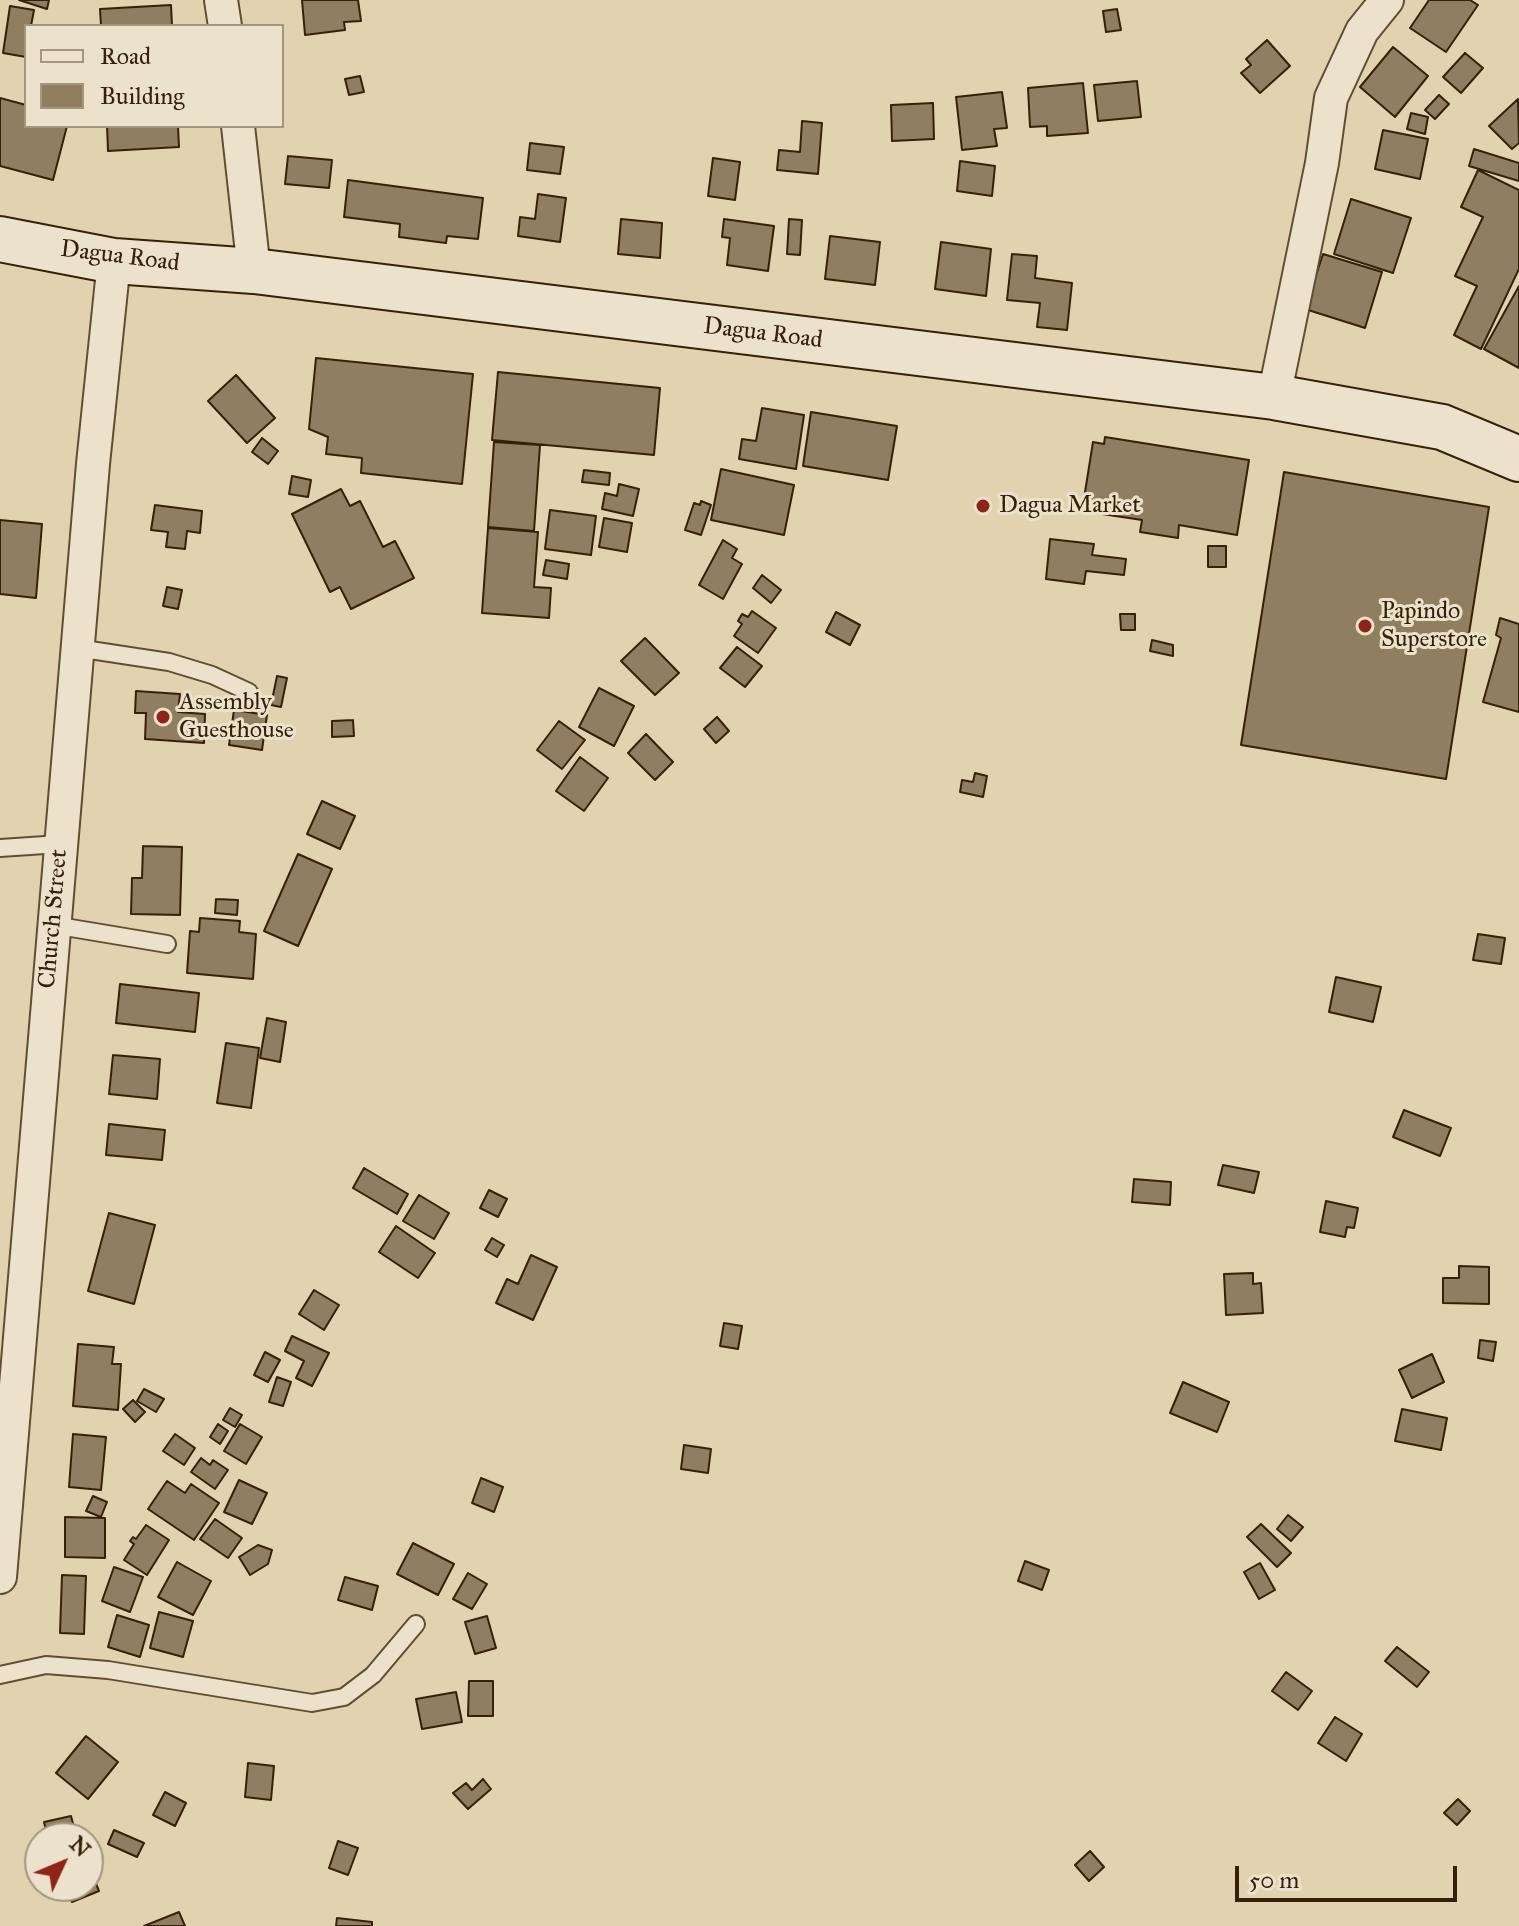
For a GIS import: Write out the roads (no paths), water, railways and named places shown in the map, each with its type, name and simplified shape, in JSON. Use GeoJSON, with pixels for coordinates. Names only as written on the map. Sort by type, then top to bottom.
{"type":"FeatureCollection","features":[{"type":"Feature","properties":{"kind":"street"},"geometry":{"type":"LineString","coordinates":[[221,0],[225,24]]}},
{"type":"Feature","properties":{"kind":"street"},"geometry":{"type":"LineString","coordinates":[[1274,397],[1322,163],[1331,98],[1362,31],[1387,0]]}},
{"type":"Feature","properties":{"kind":"street"},"geometry":{"type":"LineString","coordinates":[[238,128],[254,271]]}},
{"type":"Feature","properties":{"kind":"street","name":"Dagua Road"},"geometry":{"type":"LineString","coordinates":[[0,239],[114,261],[254,271],[1274,397],[1442,427],[1519,459]]}},
{"type":"Feature","properties":{"kind":"street","name":"Church Street"},"geometry":{"type":"LineString","coordinates":[[0,1577],[60,844],[114,261]]}},
{"type":"Feature","properties":{"kind":"lane"},"geometry":{"type":"LineString","coordinates":[[77,648],[169,662],[212,675],[249,692]]}},
{"type":"Feature","properties":{"kind":"lane"},"geometry":{"type":"LineString","coordinates":[[0,848],[60,844]]}},
{"type":"Feature","properties":{"kind":"lane"},"geometry":{"type":"LineString","coordinates":[[53,925],[167,944]]}},
{"type":"Feature","properties":{"kind":"lane"},"geometry":{"type":"LineString","coordinates":[[0,1675],[46,1665],[108,1670],[312,1703],[344,1697],[373,1675],[416,1624]]}},
{"type":"Feature","properties":{"kind":"place","name":"Dagua Market"},"geometry":{"type":"Point","coordinates":[983,506]}},
{"type":"Feature","properties":{"kind":"place","name":"Papindo Superstore"},"geometry":{"type":"Point","coordinates":[1365,626]}},
{"type":"Feature","properties":{"kind":"place","name":"Assembly Guesthouse"},"geometry":{"type":"Point","coordinates":[163,717]}}]}
